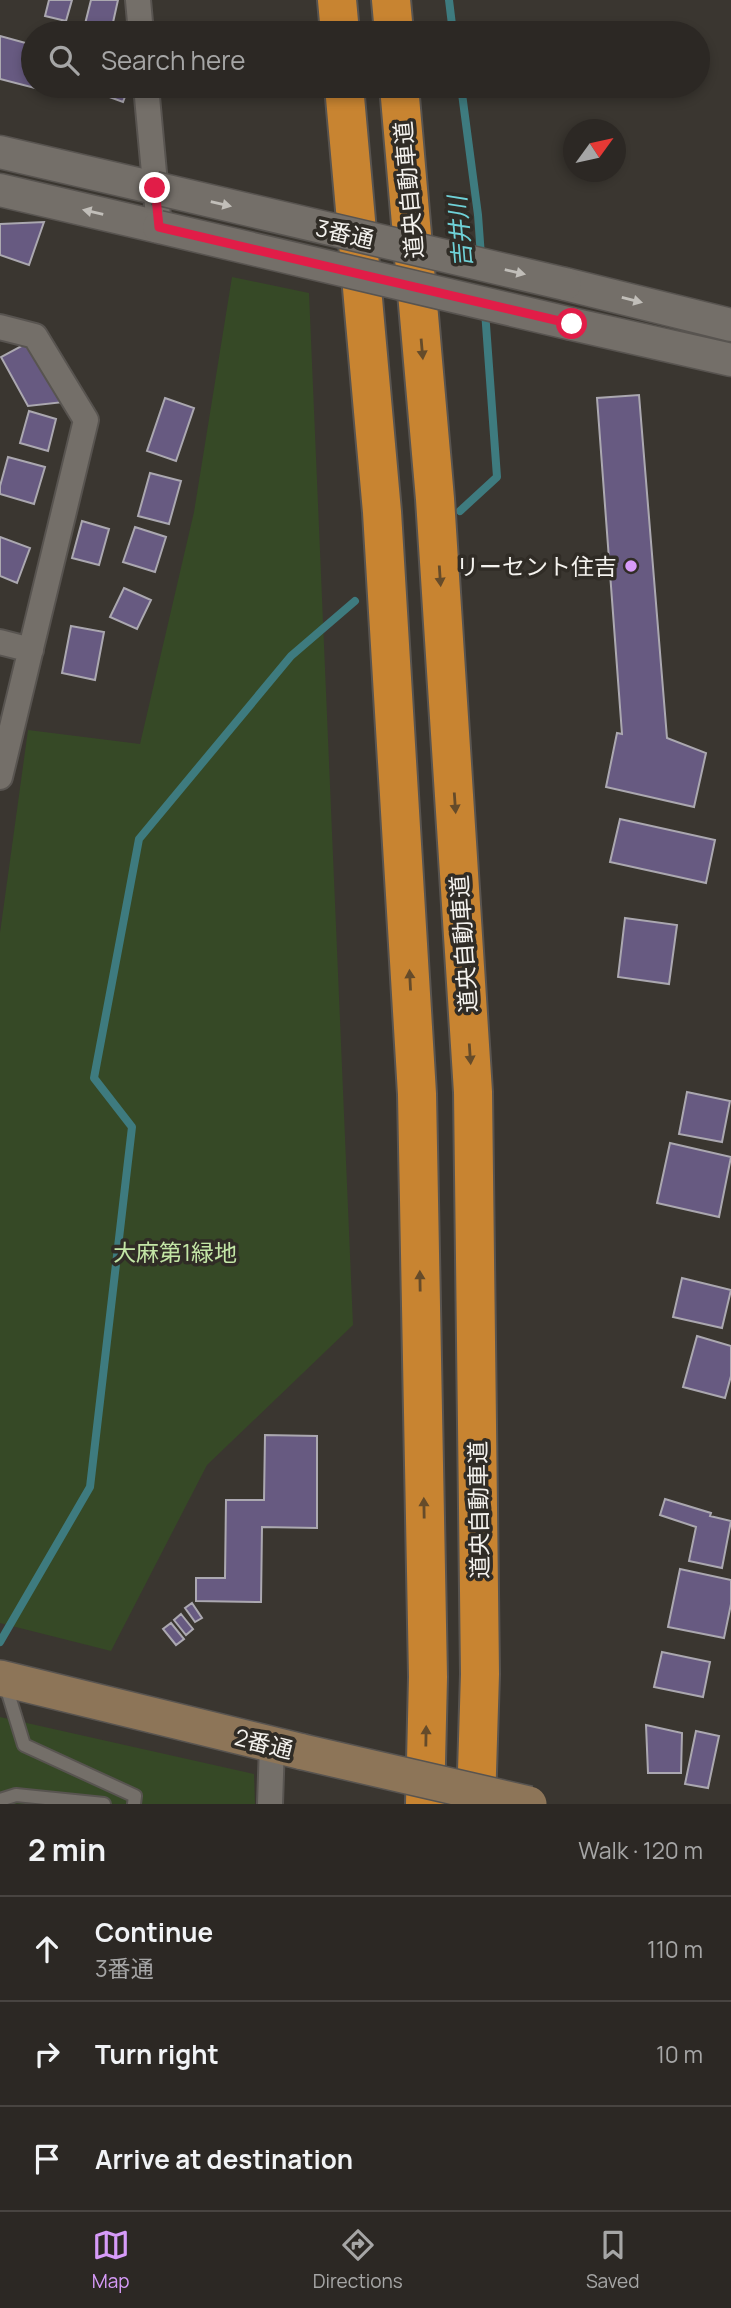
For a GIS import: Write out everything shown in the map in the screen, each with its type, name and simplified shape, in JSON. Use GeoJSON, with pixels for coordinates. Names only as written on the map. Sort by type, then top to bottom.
{"type":"FeatureCollection","features":[{"type":"Feature","properties":{"kind":"highway"},"geometry":{"type":"LineString","coordinates":[[337,0],[339,21]]}},
{"type":"Feature","properties":{"kind":"highway"},"geometry":{"type":"LineString","coordinates":[[391,0],[393,21]]}},
{"type":"Feature","properties":{"kind":"highway"},"geometry":{"type":"LineString","coordinates":[[345,98],[382,512],[417,1094],[428,1677],[425,1804]]}},
{"type":"Feature","properties":{"kind":"highway","name":"道央自動車道"},"geometry":{"type":"LineString","coordinates":[[400,98],[435,499],[473,1091],[480,1674],[476,1804]]}},
{"type":"Feature","properties":{"kind":"main road","name":"2番通"},"geometry":{"type":"LineString","coordinates":[[2,1679],[529,1804]]}},
{"type":"Feature","properties":{"kind":"street"},"geometry":{"type":"LineString","coordinates":[[138,0],[140,21]]}},
{"type":"Feature","properties":{"kind":"street"},"geometry":{"type":"LineString","coordinates":[[147,98],[159,227]]}},
{"type":"Feature","properties":{"kind":"street","name":"3番通"},"geometry":{"type":"LineString","coordinates":[[0,152],[731,325]]}},
{"type":"Feature","properties":{"kind":"street","name":"3番通"},"geometry":{"type":"LineString","coordinates":[[0,190],[731,360]]}},
{"type":"Feature","properties":{"kind":"street"},"geometry":{"type":"LineString","coordinates":[[0,327],[35,336],[86,420],[0,777]]}},
{"type":"Feature","properties":{"kind":"street"},"geometry":{"type":"LineString","coordinates":[[0,642],[31,650]]}},
{"type":"Feature","properties":{"kind":"street"},"geometry":{"type":"LineString","coordinates":[[270,1804],[288,1748]]}},
{"type":"Feature","properties":{"kind":"lane"},"geometry":{"type":"LineString","coordinates":[[2,1679],[24,1745],[135,1796],[134,1804]]}},
{"type":"Feature","properties":{"kind":"lane"},"geometry":{"type":"LineString","coordinates":[[0,1800],[16,1796],[104,1804]]}},
{"type":"Feature","properties":{"kind":"green space","name":"大麻第1緑地"},"geometry":{"type":"Polygon","coordinates":[[[232,277],[309,293],[353,1325],[207,1465],[111,1651],[0,1623],[0,933],[28,730],[140,744],[194,512],[232,277]]]}},
{"type":"Feature","properties":{"kind":"green space"},"geometry":{"type":"Polygon","coordinates":[[[0,1717],[254,1774],[255,1804],[0,1804],[0,1717]]]}},
{"type":"Feature","properties":{"kind":"building"},"geometry":{"type":"Polygon","coordinates":[[[49,0],[72,0],[66,21],[45,16],[49,0]]]}},
{"type":"Feature","properties":{"kind":"building"},"geometry":{"type":"Polygon","coordinates":[[[91,0],[118,0],[113,21],[86,21],[91,0]]]}},
{"type":"Feature","properties":{"kind":"building"},"geometry":{"type":"Polygon","coordinates":[[[0,36],[21,42],[21,84],[0,79],[0,36]]]}},
{"type":"Feature","properties":{"kind":"building"},"geometry":{"type":"Polygon","coordinates":[[[44,222],[29,265],[0,255],[0,224],[44,222]]]}},
{"type":"Feature","properties":{"kind":"building"},"geometry":{"type":"Polygon","coordinates":[[[27,343],[64,402],[28,406],[1,357],[27,343]]]}},
{"type":"Feature","properties":{"kind":"building","name":"リーセント住吉"},"geometry":{"type":"Polygon","coordinates":[[[639,395],[667,738],[706,753],[694,807],[606,787],[617,733],[622,734],[597,398],[639,395]]]}},
{"type":"Feature","properties":{"kind":"building"},"geometry":{"type":"Polygon","coordinates":[[[165,398],[194,408],[176,461],[147,451],[165,398]]]}},
{"type":"Feature","properties":{"kind":"building"},"geometry":{"type":"Polygon","coordinates":[[[29,411],[56,419],[48,451],[20,443],[29,411]]]}},
{"type":"Feature","properties":{"kind":"building"},"geometry":{"type":"Polygon","coordinates":[[[8,457],[45,467],[34,504],[0,494],[8,457]]]}},
{"type":"Feature","properties":{"kind":"building"},"geometry":{"type":"Polygon","coordinates":[[[150,473],[181,481],[169,524],[138,516],[150,473]]]}},
{"type":"Feature","properties":{"kind":"building"},"geometry":{"type":"Polygon","coordinates":[[[82,521],[109,529],[99,565],[72,558],[82,521]]]}},
{"type":"Feature","properties":{"kind":"building"},"geometry":{"type":"Polygon","coordinates":[[[135,527],[166,537],[155,572],[123,562],[135,527]]]}},
{"type":"Feature","properties":{"kind":"building"},"geometry":{"type":"Polygon","coordinates":[[[0,537],[30,548],[17,583],[0,576],[0,537]]]}},
{"type":"Feature","properties":{"kind":"building"},"geometry":{"type":"Polygon","coordinates":[[[124,588],[151,600],[137,629],[110,617],[124,588]]]}},
{"type":"Feature","properties":{"kind":"building"},"geometry":{"type":"Polygon","coordinates":[[[71,626],[104,632],[95,680],[62,673],[71,626]]]}},
{"type":"Feature","properties":{"kind":"building"},"geometry":{"type":"Polygon","coordinates":[[[620,819],[715,840],[706,883],[610,862],[620,819]]]}},
{"type":"Feature","properties":{"kind":"building"},"geometry":{"type":"Polygon","coordinates":[[[625,918],[677,925],[669,984],[618,977],[625,918]]]}},
{"type":"Feature","properties":{"kind":"building"},"geometry":{"type":"Polygon","coordinates":[[[687,1092],[730,1101],[722,1142],[679,1134],[687,1092]]]}},
{"type":"Feature","properties":{"kind":"building"},"geometry":{"type":"Polygon","coordinates":[[[670,1143],[731,1157],[719,1217],[657,1203],[670,1143]]]}},
{"type":"Feature","properties":{"kind":"building"},"geometry":{"type":"Polygon","coordinates":[[[682,1278],[731,1290],[722,1328],[673,1317],[682,1278]]]}},
{"type":"Feature","properties":{"kind":"building"},"geometry":{"type":"Polygon","coordinates":[[[697,1336],[731,1346],[731,1376],[725,1398],[683,1387],[697,1336]]]}},
{"type":"Feature","properties":{"kind":"building"},"geometry":{"type":"Polygon","coordinates":[[[265,1435],[317,1436],[317,1528],[262,1527],[261,1602],[196,1601],[196,1578],[225,1578],[226,1500],[264,1500],[265,1435]]]}},
{"type":"Feature","properties":{"kind":"building"},"geometry":{"type":"Polygon","coordinates":[[[665,1499],[731,1521],[722,1568],[689,1561],[696,1527],[660,1515],[665,1499]]]}},
{"type":"Feature","properties":{"kind":"building"},"geometry":{"type":"Polygon","coordinates":[[[680,1569],[731,1580],[731,1604],[724,1638],[668,1627],[680,1569]]]}},
{"type":"Feature","properties":{"kind":"building"},"geometry":{"type":"Polygon","coordinates":[[[192,1603],[202,1618],[195,1622],[185,1608],[192,1603]]]}},
{"type":"Feature","properties":{"kind":"building"},"geometry":{"type":"Polygon","coordinates":[[[181,1614],[193,1629],[186,1635],[174,1620],[181,1614]]]}},
{"type":"Feature","properties":{"kind":"building"},"geometry":{"type":"Polygon","coordinates":[[[171,1623],[184,1639],[176,1645],[163,1629],[171,1623]]]}},
{"type":"Feature","properties":{"kind":"building"},"geometry":{"type":"Polygon","coordinates":[[[662,1652],[710,1662],[703,1697],[654,1687],[662,1652]]]}},
{"type":"Feature","properties":{"kind":"building"},"geometry":{"type":"Polygon","coordinates":[[[646,1725],[682,1733],[681,1773],[648,1773],[646,1725]]]}},
{"type":"Feature","properties":{"kind":"building"},"geometry":{"type":"Polygon","coordinates":[[[696,1731],[719,1736],[708,1788],[685,1784],[696,1731]]]}},
{"type":"Feature","properties":{"kind":"waterway","name":"吉井川"},"geometry":{"type":"LineString","coordinates":[[449,0],[452,21]]}},
{"type":"Feature","properties":{"kind":"waterway","name":"吉井川"},"geometry":{"type":"LineString","coordinates":[[463,98],[481,256]]}},
{"type":"Feature","properties":{"kind":"waterway","name":"吉井川"},"geometry":{"type":"LineString","coordinates":[[460,511],[497,477],[485,311]]}},
{"type":"Feature","properties":{"kind":"waterway"},"geometry":{"type":"LineString","coordinates":[[0,1642],[90,1487],[132,1127],[94,1078],[139,839],[291,656],[355,601]]}},
{"type":"Feature","properties":{"kind":"place","name":"リーセント住吉"},"geometry":{"type":"Point","coordinates":[631,566]}},
{"type":"Feature","properties":{"kind":"route"},"geometry":{"type":"LineString","coordinates":[[155,188],[159,227],[572,324]]}}]}
